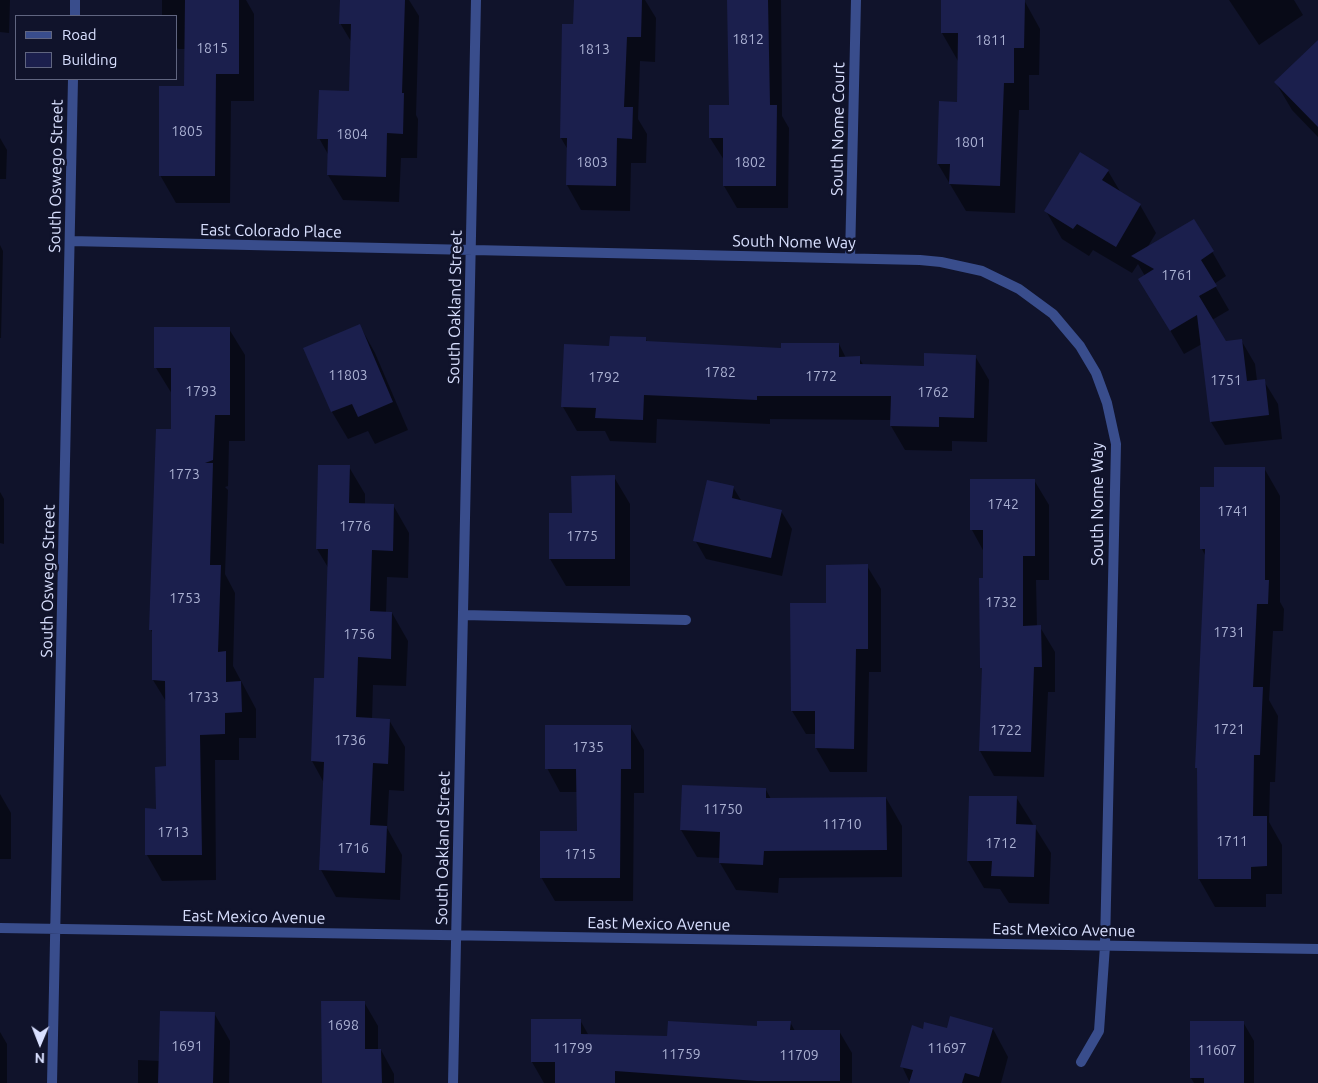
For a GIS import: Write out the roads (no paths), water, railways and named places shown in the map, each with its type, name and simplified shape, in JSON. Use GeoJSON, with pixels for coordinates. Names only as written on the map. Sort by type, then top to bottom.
{"type":"FeatureCollection","features":[{"type":"Feature","properties":{"kind":"street"},"geometry":{"type":"LineString","coordinates":[[75,0],[75,15]]}},
{"type":"Feature","properties":{"kind":"street","name":"South Oakland Street"},"geometry":{"type":"LineString","coordinates":[[453,1083],[476,0]]}},
{"type":"Feature","properties":{"kind":"street","name":"South Nome Court"},"geometry":{"type":"LineString","coordinates":[[850,258],[856,0]]}},
{"type":"Feature","properties":{"kind":"street","name":"South Oswego Street"},"geometry":{"type":"LineString","coordinates":[[52,1083],[73,80]]}},
{"type":"Feature","properties":{"kind":"street","name":"East Colorado Place"},"geometry":{"type":"LineString","coordinates":[[70,241],[471,250]]}},
{"type":"Feature","properties":{"kind":"street","name":"South Nome Way"},"geometry":{"type":"LineString","coordinates":[[471,250],[850,258],[941,262],[982,271],[1019,289],[1053,314],[1080,346],[1096,373],[1107,403],[1116,444],[1105,946],[1099,1031],[1082,1062]]}},
{"type":"Feature","properties":{"kind":"street"},"geometry":{"type":"LineString","coordinates":[[463,615],[686,620]]}},
{"type":"Feature","properties":{"kind":"street","name":"East Mexico Avenue"},"geometry":{"type":"LineString","coordinates":[[0,928],[1318,949]]}}]}
